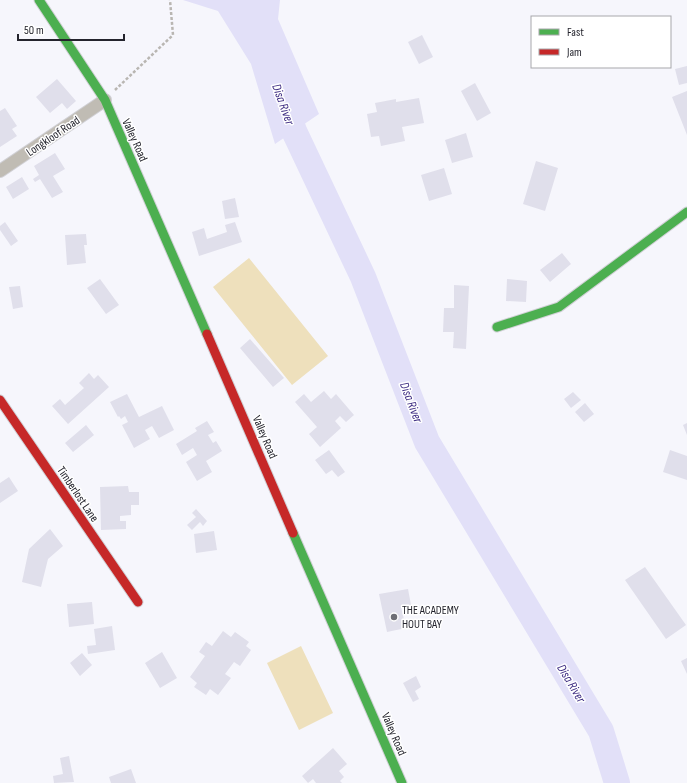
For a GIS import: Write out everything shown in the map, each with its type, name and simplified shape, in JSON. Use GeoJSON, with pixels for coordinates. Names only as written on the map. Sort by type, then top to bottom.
{"type":"FeatureCollection","features":[{"type":"Feature","properties":{"kind":"street","name":"Valley Road"},"geometry":{"type":"LineString","coordinates":[[39,0],[105,100],[402,783]]}},
{"type":"Feature","properties":{"kind":"street","name":"Longkloof Road"},"geometry":{"type":"LineString","coordinates":[[0,171],[105,100]]}},
{"type":"Feature","properties":{"kind":"street"},"geometry":{"type":"LineString","coordinates":[[497,327],[559,308],[687,212]]}},
{"type":"Feature","properties":{"kind":"street","name":"Timberlost Lane"},"geometry":{"type":"LineString","coordinates":[[0,400],[138,602]]}},
{"type":"Feature","properties":{"kind":"path"},"geometry":{"type":"LineString","coordinates":[[105,100],[173,35],[170,0]]}},
{"type":"Feature","properties":{"kind":"shaded area"},"geometry":{"type":"Polygon","coordinates":[[[249,258],[328,356],[292,385],[213,287],[249,258]]]}},
{"type":"Feature","properties":{"kind":"shaded area"},"geometry":{"type":"Polygon","coordinates":[[[301,646],[333,713],[299,730],[267,663],[301,646]]]}},
{"type":"Feature","properties":{"kind":"water"},"geometry":{"type":"Polygon","coordinates":[[[183,0],[280,0],[278,19],[319,114],[275,144],[251,64],[218,11],[183,0]]]}},
{"type":"Feature","properties":{"kind":"building"},"geometry":{"type":"Polygon","coordinates":[[[422,35],[433,57],[419,64],[408,42],[422,35]]]}},
{"type":"Feature","properties":{"kind":"building"},"geometry":{"type":"Polygon","coordinates":[[[687,66],[687,83],[679,85],[675,69],[687,66]]]}},
{"type":"Feature","properties":{"kind":"building"},"geometry":{"type":"Polygon","coordinates":[[[57,79],[76,101],[67,109],[62,103],[50,113],[36,97],[57,79]]]}},
{"type":"Feature","properties":{"kind":"building"},"geometry":{"type":"Polygon","coordinates":[[[475,83],[491,113],[477,121],[461,91],[475,83]]]}},
{"type":"Feature","properties":{"kind":"building"},"geometry":{"type":"Polygon","coordinates":[[[687,91],[687,135],[672,97],[687,91]]]}},
{"type":"Feature","properties":{"kind":"building"},"geometry":{"type":"Polygon","coordinates":[[[419,98],[424,123],[402,127],[405,141],[381,146],[379,136],[371,137],[367,114],[377,112],[375,103],[396,99],[396,102],[419,98]]]}},
{"type":"Feature","properties":{"kind":"building"},"geometry":{"type":"Polygon","coordinates":[[[5,108],[17,126],[12,129],[17,136],[0,147],[0,111],[5,108]]]}},
{"type":"Feature","properties":{"kind":"building"},"geometry":{"type":"Polygon","coordinates":[[[466,133],[473,157],[452,163],[445,140],[466,133]]]}},
{"type":"Feature","properties":{"kind":"building"},"geometry":{"type":"Polygon","coordinates":[[[55,153],[65,169],[53,176],[63,192],[52,198],[40,179],[35,182],[33,179],[39,175],[34,166],[55,153]]]}},
{"type":"Feature","properties":{"kind":"building"},"geometry":{"type":"Polygon","coordinates":[[[536,161],[558,168],[545,211],[523,204],[536,161]]]}},
{"type":"Feature","properties":{"kind":"building"},"geometry":{"type":"Polygon","coordinates":[[[444,168],[452,194],[429,201],[421,175],[444,168]]]}},
{"type":"Feature","properties":{"kind":"building"},"geometry":{"type":"Polygon","coordinates":[[[22,177],[29,189],[13,199],[6,187],[22,177]]]}},
{"type":"Feature","properties":{"kind":"building"},"geometry":{"type":"Polygon","coordinates":[[[235,198],[239,217],[225,219],[222,201],[235,198]]]}},
{"type":"Feature","properties":{"kind":"building"},"geometry":{"type":"Polygon","coordinates":[[[5,222],[18,241],[11,246],[0,230],[0,226],[5,222]]]}},
{"type":"Feature","properties":{"kind":"building"},"geometry":{"type":"Polygon","coordinates":[[[235,222],[242,242],[199,256],[192,232],[204,228],[207,239],[227,232],[225,225],[235,222]]]}},
{"type":"Feature","properties":{"kind":"building"},"geometry":{"type":"Polygon","coordinates":[[[86,234],[87,245],[84,245],[86,263],[67,265],[65,235],[86,234]]]}},
{"type":"Feature","properties":{"kind":"building"},"geometry":{"type":"Polygon","coordinates":[[[562,253],[571,264],[550,282],[540,270],[562,253]]]}},
{"type":"Feature","properties":{"kind":"building"},"geometry":{"type":"Polygon","coordinates":[[[100,279],[119,305],[106,314],[87,288],[100,279]]]}},
{"type":"Feature","properties":{"kind":"building"},"geometry":{"type":"Polygon","coordinates":[[[507,279],[527,281],[526,302],[506,301],[507,279]]]}},
{"type":"Feature","properties":{"kind":"building"},"geometry":{"type":"Polygon","coordinates":[[[454,285],[469,286],[466,349],[453,348],[454,332],[443,332],[444,308],[454,308],[454,285]]]}},
{"type":"Feature","properties":{"kind":"building"},"geometry":{"type":"Polygon","coordinates":[[[20,286],[23,307],[13,309],[9,287],[20,286]]]}},
{"type":"Feature","properties":{"kind":"building"},"geometry":{"type":"Polygon","coordinates":[[[250,339],[284,378],[273,387],[240,348],[250,339]]]}},
{"type":"Feature","properties":{"kind":"building"},"geometry":{"type":"Polygon","coordinates":[[[89,373],[94,379],[98,375],[109,387],[68,424],[52,406],[60,399],[65,405],[84,388],[79,383],[89,373]]]}},
{"type":"Feature","properties":{"kind":"building"},"geometry":{"type":"Polygon","coordinates":[[[324,391],[331,399],[336,394],[354,415],[346,422],[340,416],[335,421],[341,428],[320,447],[309,434],[317,427],[295,402],[304,394],[311,402],[324,391]]]}},
{"type":"Feature","properties":{"kind":"building"},"geometry":{"type":"Polygon","coordinates":[[[573,392],[581,400],[571,408],[564,399],[573,392]]]}},
{"type":"Feature","properties":{"kind":"building"},"geometry":{"type":"Polygon","coordinates":[[[127,394],[139,417],[162,406],[174,430],[159,438],[152,426],[145,430],[150,439],[134,448],[122,425],[128,422],[125,416],[121,419],[119,416],[118,417],[110,402],[127,394]]]}},
{"type":"Feature","properties":{"kind":"building"},"geometry":{"type":"Polygon","coordinates":[[[585,403],[594,414],[584,422],[575,412],[585,403]]]}},
{"type":"Feature","properties":{"kind":"building"},"geometry":{"type":"Polygon","coordinates":[[[207,421],[214,432],[208,435],[213,443],[216,441],[222,451],[206,461],[212,472],[197,481],[186,462],[197,455],[193,448],[182,455],[176,444],[197,431],[195,428],[207,421]]]}},
{"type":"Feature","properties":{"kind":"building"},"geometry":{"type":"Polygon","coordinates":[[[687,423],[687,435],[683,425],[687,423]]]}},
{"type":"Feature","properties":{"kind":"building"},"geometry":{"type":"Polygon","coordinates":[[[86,425],[94,435],[73,452],[65,443],[86,425]]]}},
{"type":"Feature","properties":{"kind":"building"},"geometry":{"type":"Polygon","coordinates":[[[329,450],[345,472],[338,477],[332,470],[326,474],[315,460],[329,450]]]}},
{"type":"Feature","properties":{"kind":"building"},"geometry":{"type":"Polygon","coordinates":[[[670,450],[687,456],[687,480],[663,472],[670,450]]]}},
{"type":"Feature","properties":{"kind":"building"},"geometry":{"type":"Polygon","coordinates":[[[9,477],[18,491],[0,503],[0,483],[9,477]]]}},
{"type":"Feature","properties":{"kind":"building"},"geometry":{"type":"Polygon","coordinates":[[[128,486],[129,492],[139,492],[139,505],[131,505],[131,515],[120,516],[120,521],[126,521],[126,529],[101,530],[100,487],[128,486]]]}},
{"type":"Feature","properties":{"kind":"building"},"geometry":{"type":"Polygon","coordinates":[[[196,509],[207,521],[203,526],[200,522],[192,530],[187,525],[196,517],[192,513],[196,509]]]}},
{"type":"Feature","properties":{"kind":"building"},"geometry":{"type":"Polygon","coordinates":[[[50,529],[63,546],[48,559],[41,587],[22,582],[29,549],[50,529]]]}},
{"type":"Feature","properties":{"kind":"building"},"geometry":{"type":"Polygon","coordinates":[[[214,531],[217,550],[196,553],[194,534],[214,531]]]}},
{"type":"Feature","properties":{"kind":"building"},"geometry":{"type":"Polygon","coordinates":[[[645,567],[686,625],[666,639],[625,580],[645,567]]]}},
{"type":"Feature","properties":{"kind":"building","name":"THE ACADEMY HOUT BAY"},"geometry":{"type":"Polygon","coordinates":[[[408,589],[411,605],[401,607],[406,628],[387,632],[379,594],[408,589]]]}},
{"type":"Feature","properties":{"kind":"building"},"geometry":{"type":"Polygon","coordinates":[[[92,602],[94,624],[69,627],[67,604],[92,602]]]}},
{"type":"Feature","properties":{"kind":"building"},"geometry":{"type":"Polygon","coordinates":[[[112,626],[115,650],[88,654],[87,646],[96,645],[94,629],[112,626]]]}},
{"type":"Feature","properties":{"kind":"building"},"geometry":{"type":"Polygon","coordinates":[[[223,631],[231,637],[235,632],[249,642],[246,646],[251,650],[240,666],[234,662],[225,674],[231,678],[218,695],[210,689],[206,695],[194,687],[197,683],[190,677],[205,656],[199,652],[206,642],[212,646],[223,631]]]}},
{"type":"Feature","properties":{"kind":"building"},"geometry":{"type":"Polygon","coordinates":[[[162,652],[177,678],[160,688],[145,663],[162,652]]]}},
{"type":"Feature","properties":{"kind":"building"},"geometry":{"type":"Polygon","coordinates":[[[82,653],[92,665],[80,676],[70,663],[82,653]]]}},
{"type":"Feature","properties":{"kind":"building"},"geometry":{"type":"Polygon","coordinates":[[[687,658],[687,674],[681,661],[687,658]]]}},
{"type":"Feature","properties":{"kind":"building"},"geometry":{"type":"Polygon","coordinates":[[[416,676],[421,687],[415,691],[419,699],[413,702],[403,683],[416,676]]]}},
{"type":"Feature","properties":{"kind":"building"},"geometry":{"type":"Polygon","coordinates":[[[333,748],[347,764],[339,771],[344,777],[340,781],[342,783],[316,783],[313,779],[308,783],[302,776],[333,748]]]}},
{"type":"Feature","properties":{"kind":"building"},"geometry":{"type":"Polygon","coordinates":[[[69,756],[74,782],[54,783],[53,776],[63,774],[60,758],[69,756]]]}},
{"type":"Feature","properties":{"kind":"building"},"geometry":{"type":"Polygon","coordinates":[[[131,769],[136,783],[111,783],[109,777],[131,769]]]}},
{"type":"Feature","properties":{"kind":"waterway","name":"Disa River"},"geometry":{"type":"LineString","coordinates":[[282,98],[294,131],[363,277],[427,442],[601,731],[617,783]]}},
{"type":"Feature","properties":{"kind":"traffic: fast"},"geometry":{"type":"LineString","coordinates":[[39,0],[105,100],[207,334]]}},
{"type":"Feature","properties":{"kind":"traffic: fast"},"geometry":{"type":"LineString","coordinates":[[497,327],[559,307],[687,212]]}},
{"type":"Feature","properties":{"kind":"traffic: fast"},"geometry":{"type":"LineString","coordinates":[[293,533],[402,783]]}},
{"type":"Feature","properties":{"kind":"traffic: jam"},"geometry":{"type":"LineString","coordinates":[[207,334],[293,533]]}},
{"type":"Feature","properties":{"kind":"traffic: jam"},"geometry":{"type":"LineString","coordinates":[[0,400],[138,602]]}},
{"type":"Feature","properties":{"kind":"place","name":"THE ACADEMY HOUT BAY"},"geometry":{"type":"Point","coordinates":[394,617]}}]}
